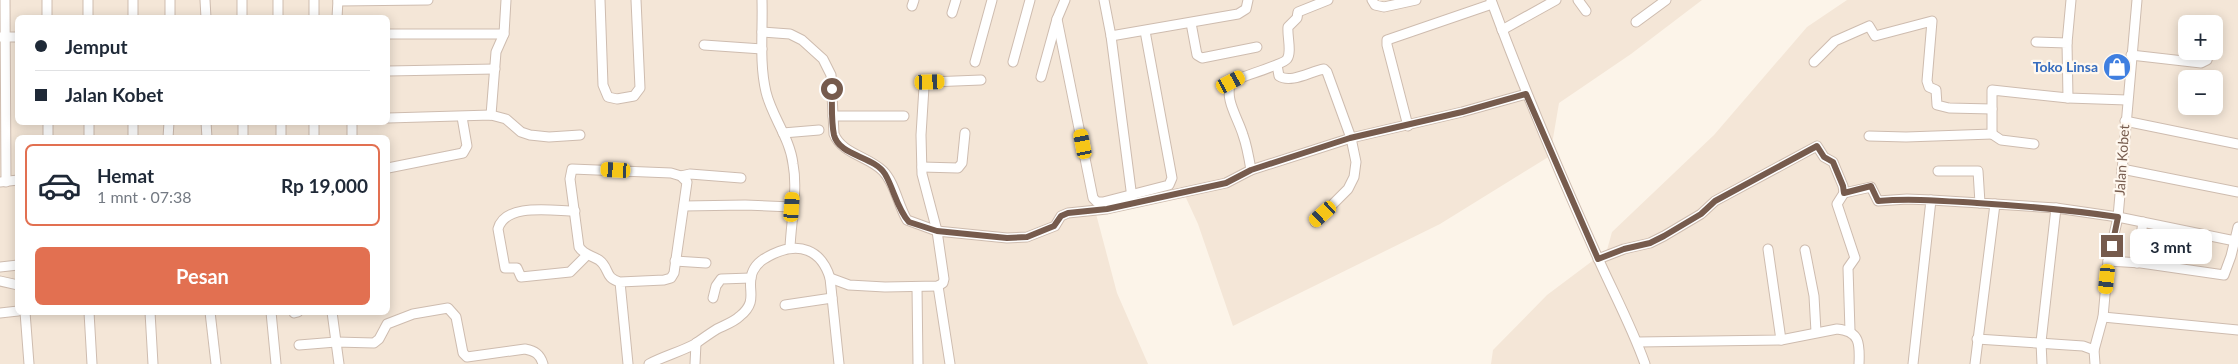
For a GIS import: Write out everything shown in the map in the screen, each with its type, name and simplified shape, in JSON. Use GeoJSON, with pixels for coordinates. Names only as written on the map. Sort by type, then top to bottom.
{"type":"FeatureCollection","features":[{"type":"Feature","properties":{"kind":"street"},"geometry":{"type":"LineString","coordinates":[[3,182],[3,37],[5,0]]}},
{"type":"Feature","properties":{"kind":"street"},"geometry":{"type":"LineString","coordinates":[[47,0],[47,15]]}},
{"type":"Feature","properties":{"kind":"street"},"geometry":{"type":"LineString","coordinates":[[88,0],[88,15]]}},
{"type":"Feature","properties":{"kind":"street"},"geometry":{"type":"LineString","coordinates":[[132,0],[133,15]]}},
{"type":"Feature","properties":{"kind":"street"},"geometry":{"type":"LineString","coordinates":[[170,0],[170,15]]}},
{"type":"Feature","properties":{"kind":"street"},"geometry":{"type":"LineString","coordinates":[[206,0],[206,15]]}},
{"type":"Feature","properties":{"kind":"street"},"geometry":{"type":"LineString","coordinates":[[242,0],[242,15]]}},
{"type":"Feature","properties":{"kind":"street"},"geometry":{"type":"LineString","coordinates":[[278,0],[278,15]]}},
{"type":"Feature","properties":{"kind":"street"},"geometry":{"type":"LineString","coordinates":[[314,0],[314,15]]}},
{"type":"Feature","properties":{"kind":"street"},"geometry":{"type":"LineString","coordinates":[[337,15],[338,1],[428,0]]}},
{"type":"Feature","properties":{"kind":"street"},"geometry":{"type":"LineString","coordinates":[[491,115],[496,52],[504,34],[506,0]]}},
{"type":"Feature","properties":{"kind":"street"},"geometry":{"type":"LineString","coordinates":[[600,0],[603,85],[608,97],[617,99],[634,96],[640,88],[636,0]]}},
{"type":"Feature","properties":{"kind":"street"},"geometry":{"type":"LineString","coordinates":[[762,0],[762,49],[766,93],[794,163],[790,248]]}},
{"type":"Feature","properties":{"kind":"street"},"geometry":{"type":"LineString","coordinates":[[952,13],[956,0]]}},
{"type":"Feature","properties":{"kind":"street"},"geometry":{"type":"LineString","coordinates":[[975,62],[992,0]]}},
{"type":"Feature","properties":{"kind":"street"},"geometry":{"type":"LineString","coordinates":[[1013,62],[1030,0]]}},
{"type":"Feature","properties":{"kind":"street"},"geometry":{"type":"LineString","coordinates":[[1041,76],[1057,19],[1065,0]]}},
{"type":"Feature","properties":{"kind":"street"},"geometry":{"type":"LineString","coordinates":[[1104,0],[1111,36],[1133,204]]}},
{"type":"Feature","properties":{"kind":"street"},"geometry":{"type":"LineString","coordinates":[[1111,36],[1190,24],[1238,14],[1246,9],[1248,0]]}},
{"type":"Feature","properties":{"kind":"street"},"geometry":{"type":"LineString","coordinates":[[1251,170],[1244,136],[1231,103],[1228,88],[1231,82],[1243,76],[1277,65],[1288,59],[1288,27],[1297,18],[1298,12],[1328,0]]}},
{"type":"Feature","properties":{"kind":"street"},"geometry":{"type":"LineString","coordinates":[[1372,0],[1375,5],[1384,7],[1416,0]]}},
{"type":"Feature","properties":{"kind":"street"},"geometry":{"type":"LineString","coordinates":[[1502,30],[1556,0]]}},
{"type":"Feature","properties":{"kind":"street"},"geometry":{"type":"LineString","coordinates":[[1578,0],[1586,11]]}},
{"type":"Feature","properties":{"kind":"street"},"geometry":{"type":"LineString","coordinates":[[1636,22],[1666,0]]}},
{"type":"Feature","properties":{"kind":"street"},"geometry":{"type":"LineString","coordinates":[[2068,98],[2067,43],[2071,0]]}},
{"type":"Feature","properties":{"kind":"street","name":"Jalan Kobet"},"geometry":{"type":"LineString","coordinates":[[2095,364],[2094,350],[2103,317],[2108,261],[2118,217],[2137,0]]}},
{"type":"Feature","properties":{"kind":"street"},"geometry":{"type":"LineString","coordinates":[[1408,126],[1386,45],[1387,40],[1491,2],[1526,94],[1598,259],[1638,342],[1645,364]]}},
{"type":"Feature","properties":{"kind":"street"},"geometry":{"type":"LineString","coordinates":[[1057,19],[1093,198],[1097,202],[1169,185],[1172,178],[1145,31]]}},
{"type":"Feature","properties":{"kind":"street"},"geometry":{"type":"LineString","coordinates":[[1814,62],[1835,41],[1869,26],[1875,36],[1932,21],[1927,81],[1929,87],[1936,90],[1937,105],[1949,108],[1992,109]]}},
{"type":"Feature","properties":{"kind":"street"},"geometry":{"type":"LineString","coordinates":[[1190,24],[1195,51],[1202,58],[1256,47]]}},
{"type":"Feature","properties":{"kind":"street"},"geometry":{"type":"LineString","coordinates":[[762,32],[790,34],[802,40],[824,59],[831,75],[834,134],[837,142],[868,160],[884,172],[908,220],[937,231],[1007,238],[1027,237],[1054,226],[1061,216],[1068,213],[1107,209],[1226,183],[1251,170],[1350,138],[1408,126],[1526,94]]}},
{"type":"Feature","properties":{"kind":"street"},"geometry":{"type":"LineString","coordinates":[[390,34],[504,34]]}},
{"type":"Feature","properties":{"kind":"street"},"geometry":{"type":"LineString","coordinates":[[2036,42],[2067,43]]}},
{"type":"Feature","properties":{"kind":"street"},"geometry":{"type":"LineString","coordinates":[[704,45],[762,49]]}},
{"type":"Feature","properties":{"kind":"street"},"geometry":{"type":"LineString","coordinates":[[2131,56],[2201,63],[2207,60]]}},
{"type":"Feature","properties":{"kind":"street"},"geometry":{"type":"LineString","coordinates":[[1277,65],[1280,76],[1285,79],[1324,69],[1327,72],[1350,138],[1356,162],[1354,177],[1348,189],[1314,222]]}},
{"type":"Feature","properties":{"kind":"street"},"geometry":{"type":"LineString","coordinates":[[390,71],[495,69]]}},
{"type":"Feature","properties":{"kind":"street"},"geometry":{"type":"LineString","coordinates":[[830,278],[848,285],[917,287],[938,286],[943,283],[944,278],[937,231],[927,200],[922,167],[921,135],[926,83],[981,80]]}},
{"type":"Feature","properties":{"kind":"street"},"geometry":{"type":"LineString","coordinates":[[1992,134],[1992,90],[2068,98],[2127,100]]}},
{"type":"Feature","properties":{"kind":"street"},"geometry":{"type":"LineString","coordinates":[[390,118],[491,115],[506,119],[520,132],[530,135],[550,137],[580,135]]}},
{"type":"Feature","properties":{"kind":"street"},"geometry":{"type":"LineString","coordinates":[[833,116],[904,116]]}},
{"type":"Feature","properties":{"kind":"street"},"geometry":{"type":"LineString","coordinates":[[390,168],[463,153],[467,146],[462,117]]}},
{"type":"Feature","properties":{"kind":"street"},"geometry":{"type":"LineString","coordinates":[[2125,121],[2238,144]]}},
{"type":"Feature","properties":{"kind":"street"},"geometry":{"type":"LineString","coordinates":[[783,133],[819,130]]}},
{"type":"Feature","properties":{"kind":"street"},"geometry":{"type":"LineString","coordinates":[[922,167],[958,168],[962,163],[965,133]]}},
{"type":"Feature","properties":{"kind":"street"},"geometry":{"type":"LineString","coordinates":[[1869,136],[1906,138],[1992,134],[2001,140],[2034,144]]}},
{"type":"Feature","properties":{"kind":"street"},"geometry":{"type":"LineString","coordinates":[[1598,259],[1624,249],[1650,243],[1664,236],[1701,214],[1715,201],[1817,146],[1824,157],[1833,162],[1843,186],[1844,193],[1837,204],[1855,258],[1848,268],[1850,331],[1858,342],[1859,364]]}},
{"type":"Feature","properties":{"kind":"street"},"geometry":{"type":"LineString","coordinates":[[574,168],[671,173],[681,176],[685,178],[687,187],[674,273],[671,278],[620,282],[609,277],[601,262],[587,255],[579,248],[570,175],[574,168]]}},
{"type":"Feature","properties":{"kind":"street"},"geometry":{"type":"LineString","coordinates":[[2122,169],[2238,192]]}},
{"type":"Feature","properties":{"kind":"street"},"geometry":{"type":"LineString","coordinates":[[1938,171],[1978,171],[1980,203]]}},
{"type":"Feature","properties":{"kind":"street"},"geometry":{"type":"LineString","coordinates":[[681,176],[690,174],[741,178]]}},
{"type":"Feature","properties":{"kind":"street"},"geometry":{"type":"LineString","coordinates":[[1844,193],[1871,186],[1881,210]]}},
{"type":"Feature","properties":{"kind":"street"},"geometry":{"type":"LineString","coordinates":[[1878,201],[1906,199],[2056,208],[2118,217],[2235,241]]}},
{"type":"Feature","properties":{"kind":"street"},"geometry":{"type":"LineString","coordinates":[[1913,364],[1931,200]]}},
{"type":"Feature","properties":{"kind":"street"},"geometry":{"type":"LineString","coordinates":[[1975,364],[1995,204]]}},
{"type":"Feature","properties":{"kind":"street"},"geometry":{"type":"LineString","coordinates":[[684,206],[745,205],[792,207]]}},
{"type":"Feature","properties":{"kind":"street"},"geometry":{"type":"LineString","coordinates":[[2042,364],[2041,342],[2056,208]]}},
{"type":"Feature","properties":{"kind":"street"},"geometry":{"type":"LineString","coordinates":[[575,212],[523,210],[510,214],[499,224],[498,229],[505,265],[506,268],[517,269],[521,277],[540,276],[570,272],[587,255]]}},
{"type":"Feature","properties":{"kind":"street"},"geometry":{"type":"LineString","coordinates":[[2137,263],[2143,222]]}},
{"type":"Feature","properties":{"kind":"street"},"geometry":{"type":"LineString","coordinates":[[2108,261],[2224,275],[2238,227]]}},
{"type":"Feature","properties":{"kind":"street"},"geometry":{"type":"LineString","coordinates":[[649,364],[696,343],[745,312],[752,299],[752,272],[761,261],[790,248],[816,254],[827,268],[830,278],[839,364]]}},
{"type":"Feature","properties":{"kind":"street"},"geometry":{"type":"LineString","coordinates":[[1768,249],[1781,340]]}},
{"type":"Feature","properties":{"kind":"street"},"geometry":{"type":"LineString","coordinates":[[1805,250],[1814,296],[1816,332]]}},
{"type":"Feature","properties":{"kind":"street"},"geometry":{"type":"LineString","coordinates":[[675,262],[706,263]]}},
{"type":"Feature","properties":{"kind":"street"},"geometry":{"type":"LineString","coordinates":[[0,267],[15,265]]}},
{"type":"Feature","properties":{"kind":"street"},"geometry":{"type":"LineString","coordinates":[[713,298],[716,286],[721,279],[751,278]]}},
{"type":"Feature","properties":{"kind":"street"},"geometry":{"type":"LineString","coordinates":[[0,281],[15,284]]}},
{"type":"Feature","properties":{"kind":"street"},"geometry":{"type":"LineString","coordinates":[[620,282],[628,364]]}},
{"type":"Feature","properties":{"kind":"street"},"geometry":{"type":"LineString","coordinates":[[938,286],[950,364]]}},
{"type":"Feature","properties":{"kind":"street"},"geometry":{"type":"LineString","coordinates":[[917,287],[918,364]]}},
{"type":"Feature","properties":{"kind":"street"},"geometry":{"type":"LineString","coordinates":[[785,305],[832,298]]}},
{"type":"Feature","properties":{"kind":"street"},"geometry":{"type":"LineString","coordinates":[[300,345],[336,342],[376,342],[387,324],[413,314],[448,308],[456,317],[463,354],[467,357],[525,349],[534,350],[541,357],[543,364]]}},
{"type":"Feature","properties":{"kind":"street"},"geometry":{"type":"LineString","coordinates":[[0,313],[15,311]]}},
{"type":"Feature","properties":{"kind":"street"},"geometry":{"type":"LineString","coordinates":[[25,315],[29,364]]}},
{"type":"Feature","properties":{"kind":"street"},"geometry":{"type":"LineString","coordinates":[[89,315],[92,364]]}},
{"type":"Feature","properties":{"kind":"street"},"geometry":{"type":"LineString","coordinates":[[150,315],[153,364]]}},
{"type":"Feature","properties":{"kind":"street"},"geometry":{"type":"LineString","coordinates":[[210,315],[216,364]]}},
{"type":"Feature","properties":{"kind":"street"},"geometry":{"type":"LineString","coordinates":[[271,315],[276,364]]}},
{"type":"Feature","properties":{"kind":"street"},"geometry":{"type":"LineString","coordinates":[[332,315],[339,364]]}},
{"type":"Feature","properties":{"kind":"street"},"geometry":{"type":"LineString","coordinates":[[2103,317],[2238,330]]}},
{"type":"Feature","properties":{"kind":"street"},"geometry":{"type":"LineString","coordinates":[[1638,342],[1781,340],[1837,329],[1850,331]]}},
{"type":"Feature","properties":{"kind":"street"},"geometry":{"type":"LineString","coordinates":[[1977,339],[2041,342],[2083,346],[2094,350]]}},
{"type":"Feature","properties":{"kind":"street"},"geometry":{"type":"LineString","coordinates":[[695,364],[696,343]]}},
{"type":"Feature","properties":{"kind":"shaded area"},"geometry":{"type":"Polygon","coordinates":[[[0,0],[1702,0],[1631,54],[1559,103],[1550,156],[1440,224],[1233,326],[1198,224],[1181,187],[1095,210],[1117,293],[1148,364],[0,364],[0,0]]]}},
{"type":"Feature","properties":{"kind":"shaded area"},"geometry":{"type":"Polygon","coordinates":[[[1847,0],[2238,0],[2238,364],[1491,364],[1493,350],[1547,295],[1607,250],[1612,232],[1714,135],[1807,27],[1847,0]]]}},
{"type":"Feature","properties":{"kind":"place","name":"Toko Linsa"},"geometry":{"type":"Point","coordinates":[2117,67]}},
{"type":"Feature","properties":{"kind":"route"},"geometry":{"type":"LineString","coordinates":[[832,89],[834,134],[837,142],[868,160],[884,172],[909,222],[937,231],[1007,238],[1027,237],[1054,226],[1061,216],[1068,213],[1107,209],[1226,183],[1251,170],[1350,138],[1408,126],[1526,94],[1598,259],[1624,249],[1650,243],[1664,236],[1701,214],[1715,201],[1817,146],[1824,157],[1833,162],[1844,193],[1871,186],[1874,188],[1878,201],[1906,199],[2056,208],[2118,217],[2112,246]]}}]}
